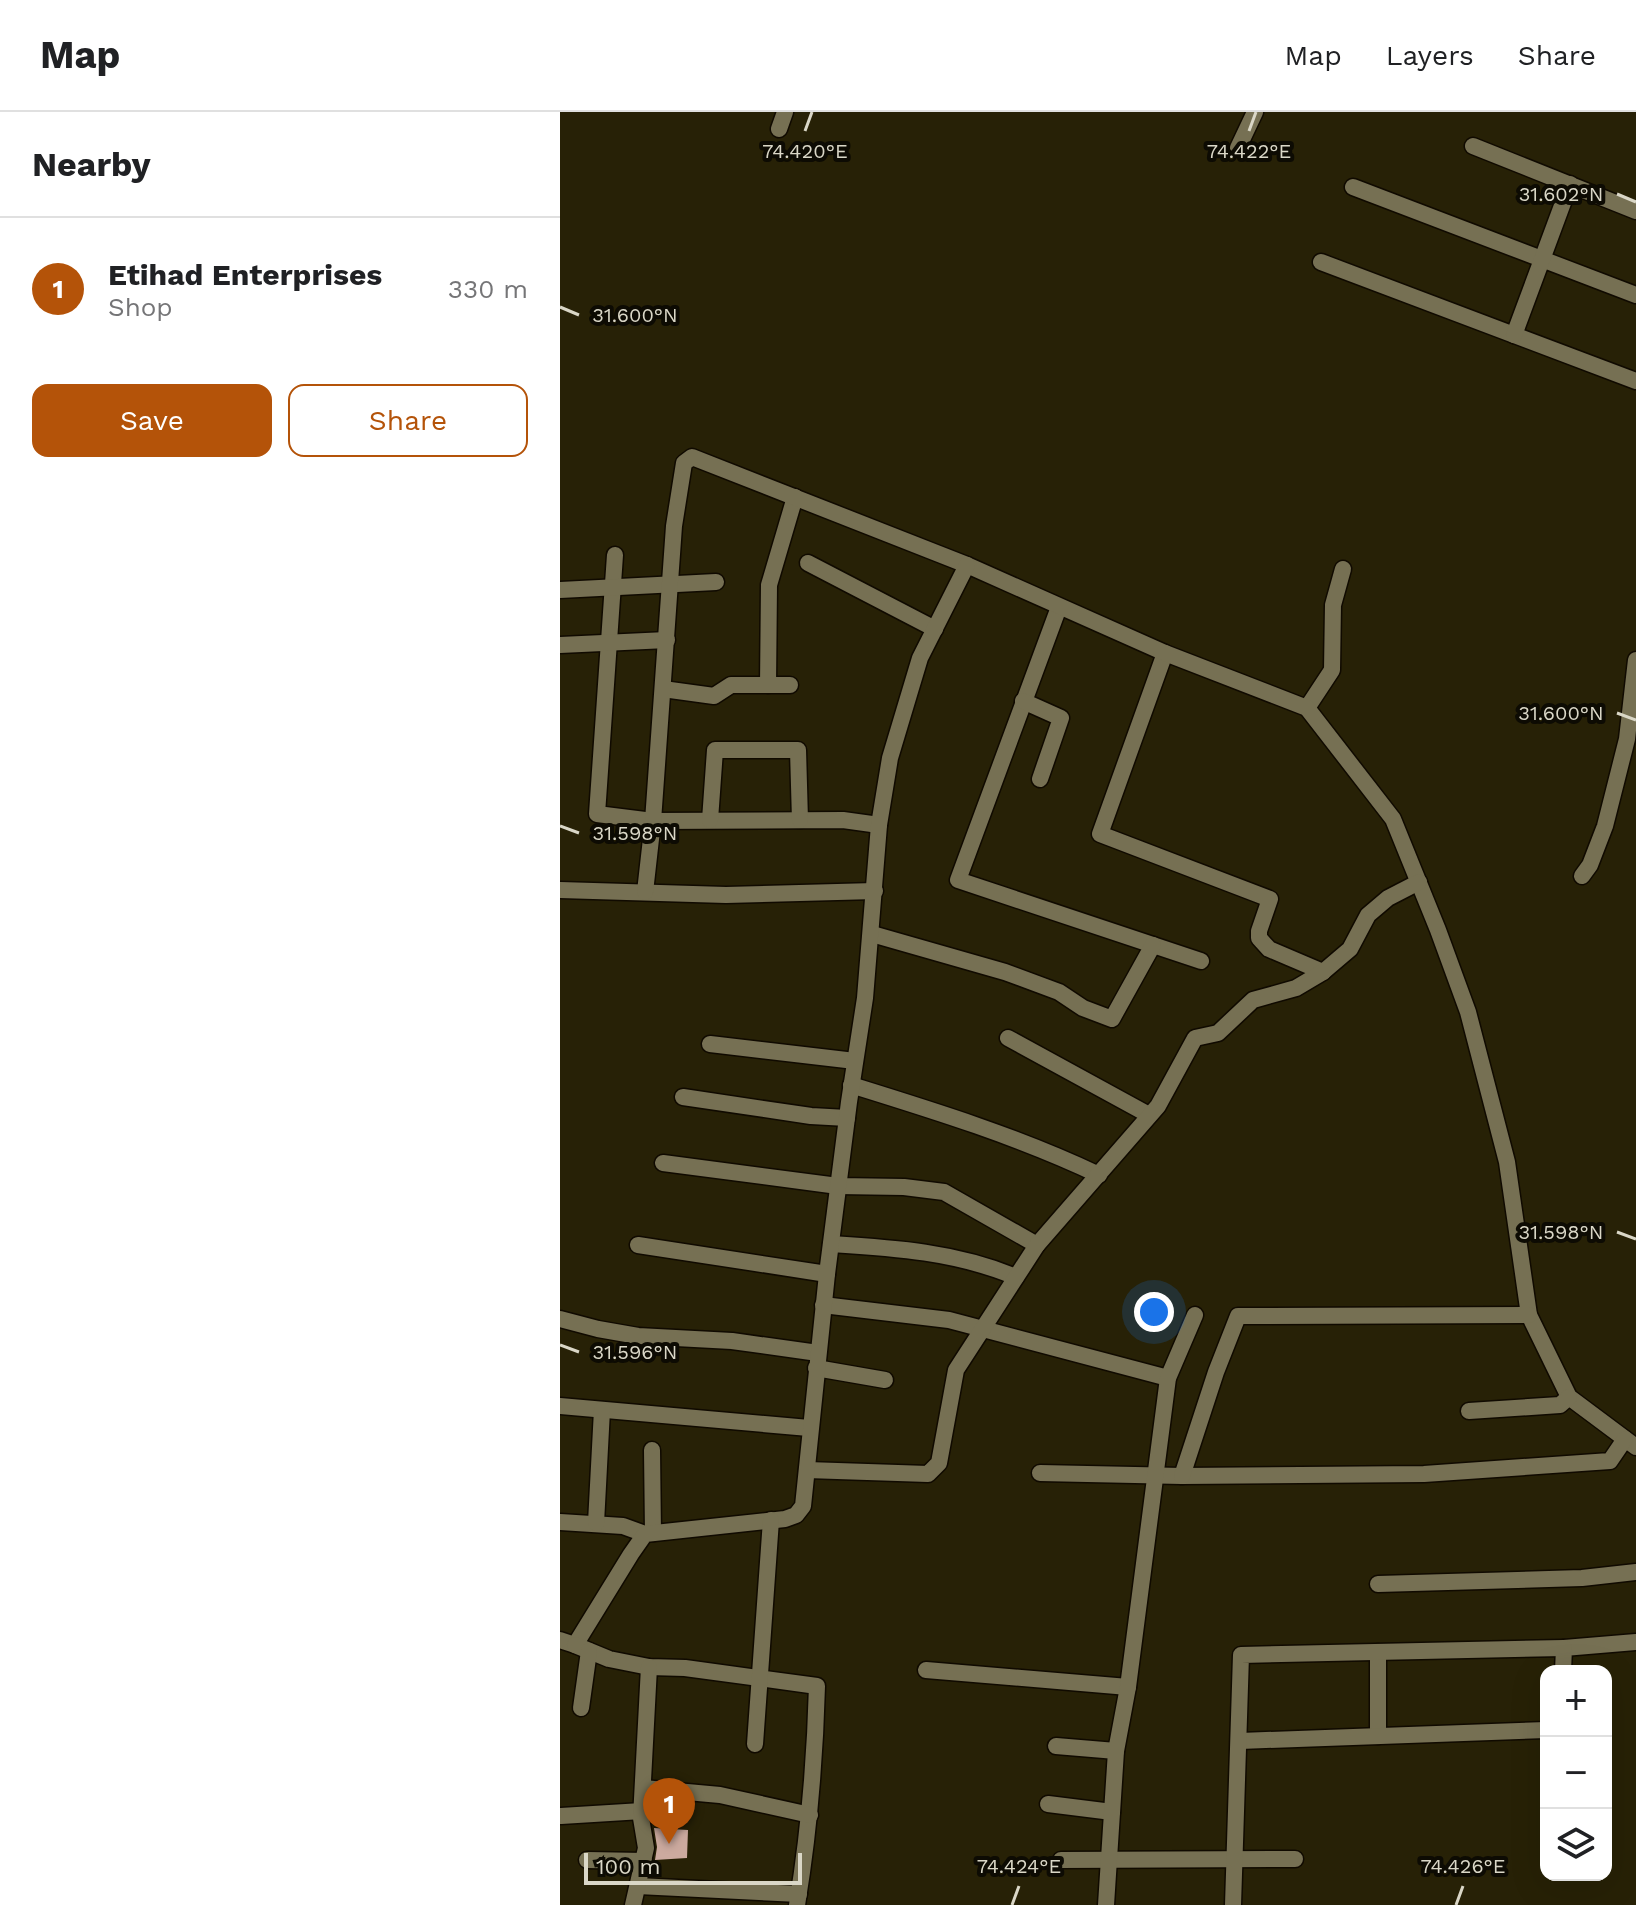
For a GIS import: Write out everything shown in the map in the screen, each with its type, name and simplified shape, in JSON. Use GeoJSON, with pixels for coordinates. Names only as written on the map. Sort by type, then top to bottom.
{"type":"FeatureCollection","features":[{"type":"Feature","properties":{"kind":"street"},"geometry":{"type":"LineString","coordinates":[[779,129],[785,112]]}},
{"type":"Feature","properties":{"kind":"street"},"geometry":{"type":"LineString","coordinates":[[1238,148],[1255,112]]}},
{"type":"Feature","properties":{"kind":"street"},"geometry":{"type":"LineString","coordinates":[[1473,146],[1636,211]]}},
{"type":"Feature","properties":{"kind":"street"},"geometry":{"type":"LineString","coordinates":[[1514,335],[1570,184]]}},
{"type":"Feature","properties":{"kind":"street"},"geometry":{"type":"LineString","coordinates":[[1353,187],[1636,295]]}},
{"type":"Feature","properties":{"kind":"street"},"geometry":{"type":"LineString","coordinates":[[1321,262],[1636,381]]}},
{"type":"Feature","properties":{"kind":"street"},"geometry":{"type":"LineString","coordinates":[[645,892],[674,526],[684,463],[692,457],[967,565],[1165,653],[1307,708],[1393,819],[1468,1012],[1507,1162],[1529,1315],[1569,1397],[1631,1443],[1610,1461],[1424,1474],[1182,1476],[1040,1473]]}},
{"type":"Feature","properties":{"kind":"street"},"geometry":{"type":"LineString","coordinates":[[768,685],[769,585],[795,497]]}},
{"type":"Feature","properties":{"kind":"street"},"geometry":{"type":"LineString","coordinates":[[615,555],[597,814],[653,821],[843,820],[879,825]]}},
{"type":"Feature","properties":{"kind":"street"},"geometry":{"type":"LineString","coordinates":[[808,563],[935,629]]}},
{"type":"Feature","properties":{"kind":"street"},"geometry":{"type":"LineString","coordinates":[[560,1522],[623,1526],[649,1533],[771,1520],[796,1515],[803,1506],[823,1305],[872,934],[879,825],[890,758],[920,658],[967,565]]}},
{"type":"Feature","properties":{"kind":"street"},"geometry":{"type":"LineString","coordinates":[[1307,708],[1332,670],[1333,605],[1343,569]]}},
{"type":"Feature","properties":{"kind":"street"},"geometry":{"type":"LineString","coordinates":[[560,590],[716,582]]}},
{"type":"Feature","properties":{"kind":"street"},"geometry":{"type":"LineString","coordinates":[[1059,607],[958,880],[1201,961]]}},
{"type":"Feature","properties":{"kind":"street"},"geometry":{"type":"LineString","coordinates":[[560,645],[667,640]]}},
{"type":"Feature","properties":{"kind":"street"},"geometry":{"type":"LineString","coordinates":[[1165,653],[1100,834],[1270,899],[1259,938],[1269,949],[1323,972]]}},
{"type":"Feature","properties":{"kind":"street"},"geometry":{"type":"LineString","coordinates":[[1582,876],[1590,865],[1605,826],[1627,739],[1636,660]]}},
{"type":"Feature","properties":{"kind":"street"},"geometry":{"type":"LineString","coordinates":[[663,689],[714,696],[731,685],[790,685]]}},
{"type":"Feature","properties":{"kind":"street"},"geometry":{"type":"LineString","coordinates":[[1023,701],[1061,718],[1040,779]]}},
{"type":"Feature","properties":{"kind":"street"},"geometry":{"type":"LineString","coordinates":[[710,820],[715,750],[798,750],[800,820]]}},
{"type":"Feature","properties":{"kind":"street"},"geometry":{"type":"LineString","coordinates":[[807,1470],[928,1474],[935,1470],[939,1463],[956,1370],[1037,1245],[1158,1106],[1195,1038],[1218,1033],[1253,1000],[1296,988],[1323,972],[1350,949],[1368,915],[1388,898],[1419,882]]}},
{"type":"Feature","properties":{"kind":"street"},"geometry":{"type":"LineString","coordinates":[[560,890],[726,895],[875,891]]}},
{"type":"Feature","properties":{"kind":"street"},"geometry":{"type":"LineString","coordinates":[[872,934],[1005,972],[1059,992],[1083,1008],[1112,1019],[1153,945]]}},
{"type":"Feature","properties":{"kind":"street"},"geometry":{"type":"LineString","coordinates":[[1008,1038],[1149,1115]]}},
{"type":"Feature","properties":{"kind":"street"},"geometry":{"type":"LineString","coordinates":[[710,1044],[855,1061]]}},
{"type":"Feature","properties":{"kind":"street"},"geometry":{"type":"LineString","coordinates":[[851,1085],[962,1119],[1050,1152],[1099,1175]]}},
{"type":"Feature","properties":{"kind":"street"},"geometry":{"type":"LineString","coordinates":[[683,1097],[811,1116],[847,1118]]}},
{"type":"Feature","properties":{"kind":"street"},"geometry":{"type":"LineString","coordinates":[[663,1163],[838,1186],[904,1187],[944,1192],[1037,1245]]}},
{"type":"Feature","properties":{"kind":"street"},"geometry":{"type":"LineString","coordinates":[[831,1244],[955,1256],[1016,1277]]}},
{"type":"Feature","properties":{"kind":"street"},"geometry":{"type":"LineString","coordinates":[[638,1245],[827,1274]]}},
{"type":"Feature","properties":{"kind":"street"},"geometry":{"type":"LineString","coordinates":[[823,1305],[935,1318],[1168,1378]]}},
{"type":"Feature","properties":{"kind":"street"},"geometry":{"type":"LineString","coordinates":[[1106,1905],[1116,1751],[1128,1687],[1168,1378],[1195,1315]]}},
{"type":"Feature","properties":{"kind":"street"},"geometry":{"type":"LineString","coordinates":[[1182,1476],[1238,1316],[1529,1315]]}},
{"type":"Feature","properties":{"kind":"street"},"geometry":{"type":"LineString","coordinates":[[560,1319],[638,1336],[732,1341],[885,1380]]}},
{"type":"Feature","properties":{"kind":"street"},"geometry":{"type":"LineString","coordinates":[[1469,1411],[1560,1405],[1569,1397]]}},
{"type":"Feature","properties":{"kind":"street"},"geometry":{"type":"LineString","coordinates":[[560,1406],[809,1428]]}},
{"type":"Feature","properties":{"kind":"street"},"geometry":{"type":"LineString","coordinates":[[596,1523],[602,1410]]}},
{"type":"Feature","properties":{"kind":"street"},"geometry":{"type":"LineString","coordinates":[[581,1708],[575,1645],[631,1554],[649,1533],[652,1450]]}},
{"type":"Feature","properties":{"kind":"street"},"geometry":{"type":"LineString","coordinates":[[755,1744],[771,1520]]}},
{"type":"Feature","properties":{"kind":"street"},"geometry":{"type":"LineString","coordinates":[[1378,1584],[1582,1578],[1636,1572]]}},
{"type":"Feature","properties":{"kind":"street"},"geometry":{"type":"LineString","coordinates":[[1233,1905],[1241,1655],[1564,1648],[1636,1642]]}},
{"type":"Feature","properties":{"kind":"street"},"geometry":{"type":"LineString","coordinates":[[575,1645],[609,1659],[649,1667],[685,1668],[817,1686],[815,1759],[798,1899],[638,1886]]}},
{"type":"Feature","properties":{"kind":"street"},"geometry":{"type":"LineString","coordinates":[[1563,1665],[1564,1648]]}},
{"type":"Feature","properties":{"kind":"street"},"geometry":{"type":"LineString","coordinates":[[1378,1652],[1378,1736]]}},
{"type":"Feature","properties":{"kind":"street"},"geometry":{"type":"LineString","coordinates":[[633,1905],[646,1848],[642,1811],[649,1667]]}},
{"type":"Feature","properties":{"kind":"street"},"geometry":{"type":"LineString","coordinates":[[926,1670],[1128,1687]]}},
{"type":"Feature","properties":{"kind":"street"},"geometry":{"type":"LineString","coordinates":[[1240,1741],[1540,1730]]}},
{"type":"Feature","properties":{"kind":"street"},"geometry":{"type":"LineString","coordinates":[[1056,1746],[1116,1751]]}},
{"type":"Feature","properties":{"kind":"street"},"geometry":{"type":"LineString","coordinates":[[643,1788],[720,1795],[810,1815]]}},
{"type":"Feature","properties":{"kind":"street"},"geometry":{"type":"LineString","coordinates":[[1048,1804],[1112,1812]]}},
{"type":"Feature","properties":{"kind":"street"},"geometry":{"type":"LineString","coordinates":[[561,1816],[642,1811]]}},
{"type":"Feature","properties":{"kind":"street"},"geometry":{"type":"LineString","coordinates":[[1061,1860],[1295,1859]]}},
{"type":"Feature","properties":{"kind":"street"},"geometry":{"type":"LineString","coordinates":[[587,1860],[644,1861]]}},
{"type":"Feature","properties":{"kind":"building"},"geometry":{"type":"Polygon","coordinates":[[[654,1828],[688,1830],[687,1858],[655,1860],[657,1847],[654,1828]]]}},
{"type":"Feature","properties":{"kind":"place","name":"Etihad Enterprises"},"geometry":{"type":"Point","coordinates":[669,1844]}}]}
